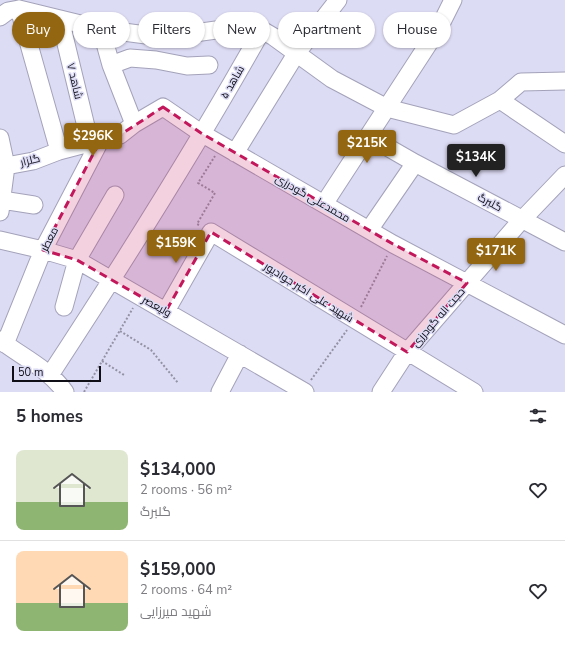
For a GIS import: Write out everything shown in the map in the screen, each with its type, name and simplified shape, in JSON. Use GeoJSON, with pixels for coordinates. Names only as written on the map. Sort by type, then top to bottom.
{"type":"FeatureCollection","features":[{"type":"Feature","properties":{"kind":"street"},"geometry":{"type":"LineString","coordinates":[[228,149],[296,54],[338,0]]}},
{"type":"Feature","properties":{"kind":"street"},"geometry":{"type":"LineString","coordinates":[[324,204],[440,26],[454,0]]}},
{"type":"Feature","properties":{"kind":"street"},"geometry":{"type":"LineString","coordinates":[[23,6],[60,151]]}},
{"type":"Feature","properties":{"kind":"street"},"geometry":{"type":"LineString","coordinates":[[0,17],[8,11],[23,6],[40,12]]}},
{"type":"Feature","properties":{"kind":"street"},"geometry":{"type":"LineString","coordinates":[[130,33],[146,35],[180,35],[213,30]]}},
{"type":"Feature","properties":{"kind":"street"},"geometry":{"type":"LineString","coordinates":[[270,35],[332,79],[387,108],[454,124],[500,100],[521,82],[565,81]]}},
{"type":"Feature","properties":{"kind":"street","name":"شاهد ۷"},"geometry":{"type":"LineString","coordinates":[[65,36],[96,141]]}},
{"type":"Feature","properties":{"kind":"street"},"geometry":{"type":"LineString","coordinates":[[106,48],[111,65],[134,124]]}},
{"type":"Feature","properties":{"kind":"street","name":"شاهد ۵"},"geometry":{"type":"LineString","coordinates":[[50,375],[112,280],[252,48]]}},
{"type":"Feature","properties":{"kind":"street"},"geometry":{"type":"LineString","coordinates":[[111,65],[130,58],[156,60],[187,66],[209,64]]}},
{"type":"Feature","properties":{"kind":"street"},"geometry":{"type":"LineString","coordinates":[[500,100],[565,144]]}},
{"type":"Feature","properties":{"kind":"street","name":"گلزار"},"geometry":{"type":"LineString","coordinates":[[6,166],[33,160],[120,135],[134,124],[163,107]]}},
{"type":"Feature","properties":{"kind":"street","name":"محمدعلی گودرزی"},"geometry":{"type":"LineString","coordinates":[[163,107],[201,133],[393,244],[565,335]]}},
{"type":"Feature","properties":{"kind":"street","name":"گلبرگ"},"geometry":{"type":"LineString","coordinates":[[368,136],[415,163],[565,242]]}},
{"type":"Feature","properties":{"kind":"street"},"geometry":{"type":"LineString","coordinates":[[0,138],[6,166],[1,206],[34,205]]}},
{"type":"Feature","properties":{"kind":"street","name":"معطر"},"geometry":{"type":"LineString","coordinates":[[3,342],[43,250],[96,141]]}},
{"type":"Feature","properties":{"kind":"street"},"geometry":{"type":"LineString","coordinates":[[369,230],[415,163]]}},
{"type":"Feature","properties":{"kind":"street","name":"حجت اله گودرزی"},"geometry":{"type":"LineString","coordinates":[[381,392],[407,352],[523,220],[565,175]]}},
{"type":"Feature","properties":{"kind":"street"},"geometry":{"type":"LineString","coordinates":[[64,307],[78,260],[115,195]]}},
{"type":"Feature","properties":{"kind":"street"},"geometry":{"type":"LineString","coordinates":[[166,311],[211,232]]}},
{"type":"Feature","properties":{"kind":"street","name":"شهید علی اکبر جوادپور"},"geometry":{"type":"LineString","coordinates":[[211,232],[474,392]]}},
{"type":"Feature","properties":{"kind":"street","name":"ولیعصر"},"geometry":{"type":"LineString","coordinates":[[0,240],[78,260],[240,354],[297,390]]}},
{"type":"Feature","properties":{"kind":"street"},"geometry":{"type":"LineString","coordinates":[[3,342],[50,375],[58,382],[65,392]]}},
{"type":"Feature","properties":{"kind":"street"},"geometry":{"type":"LineString","coordinates":[[220,392],[240,354]]}},
{"type":"Feature","properties":{"kind":"path"},"geometry":{"type":"LineString","coordinates":[[211,232],[198,224],[215,193],[198,183],[228,149]]}},
{"type":"Feature","properties":{"kind":"path"},"geometry":{"type":"LineString","coordinates":[[297,390],[354,320],[393,244]]}},
{"type":"Feature","properties":{"kind":"path"},"geometry":{"type":"LineString","coordinates":[[84,392],[140,297]]}},
{"type":"Feature","properties":{"kind":"path"},"geometry":{"type":"LineString","coordinates":[[120,331],[151,350],[178,383]]}},
{"type":"Feature","properties":{"kind":"path"},"geometry":{"type":"LineString","coordinates":[[102,361],[124,375]]}},
{"type":"Feature","properties":{"kind":"highlighted area"},"geometry":{"type":"Polygon","coordinates":[[[163,107],[201,133],[393,244],[467,283],[407,352],[211,232],[166,311],[77,260],[43,250],[101,139],[120,135],[163,107]]]}}]}
